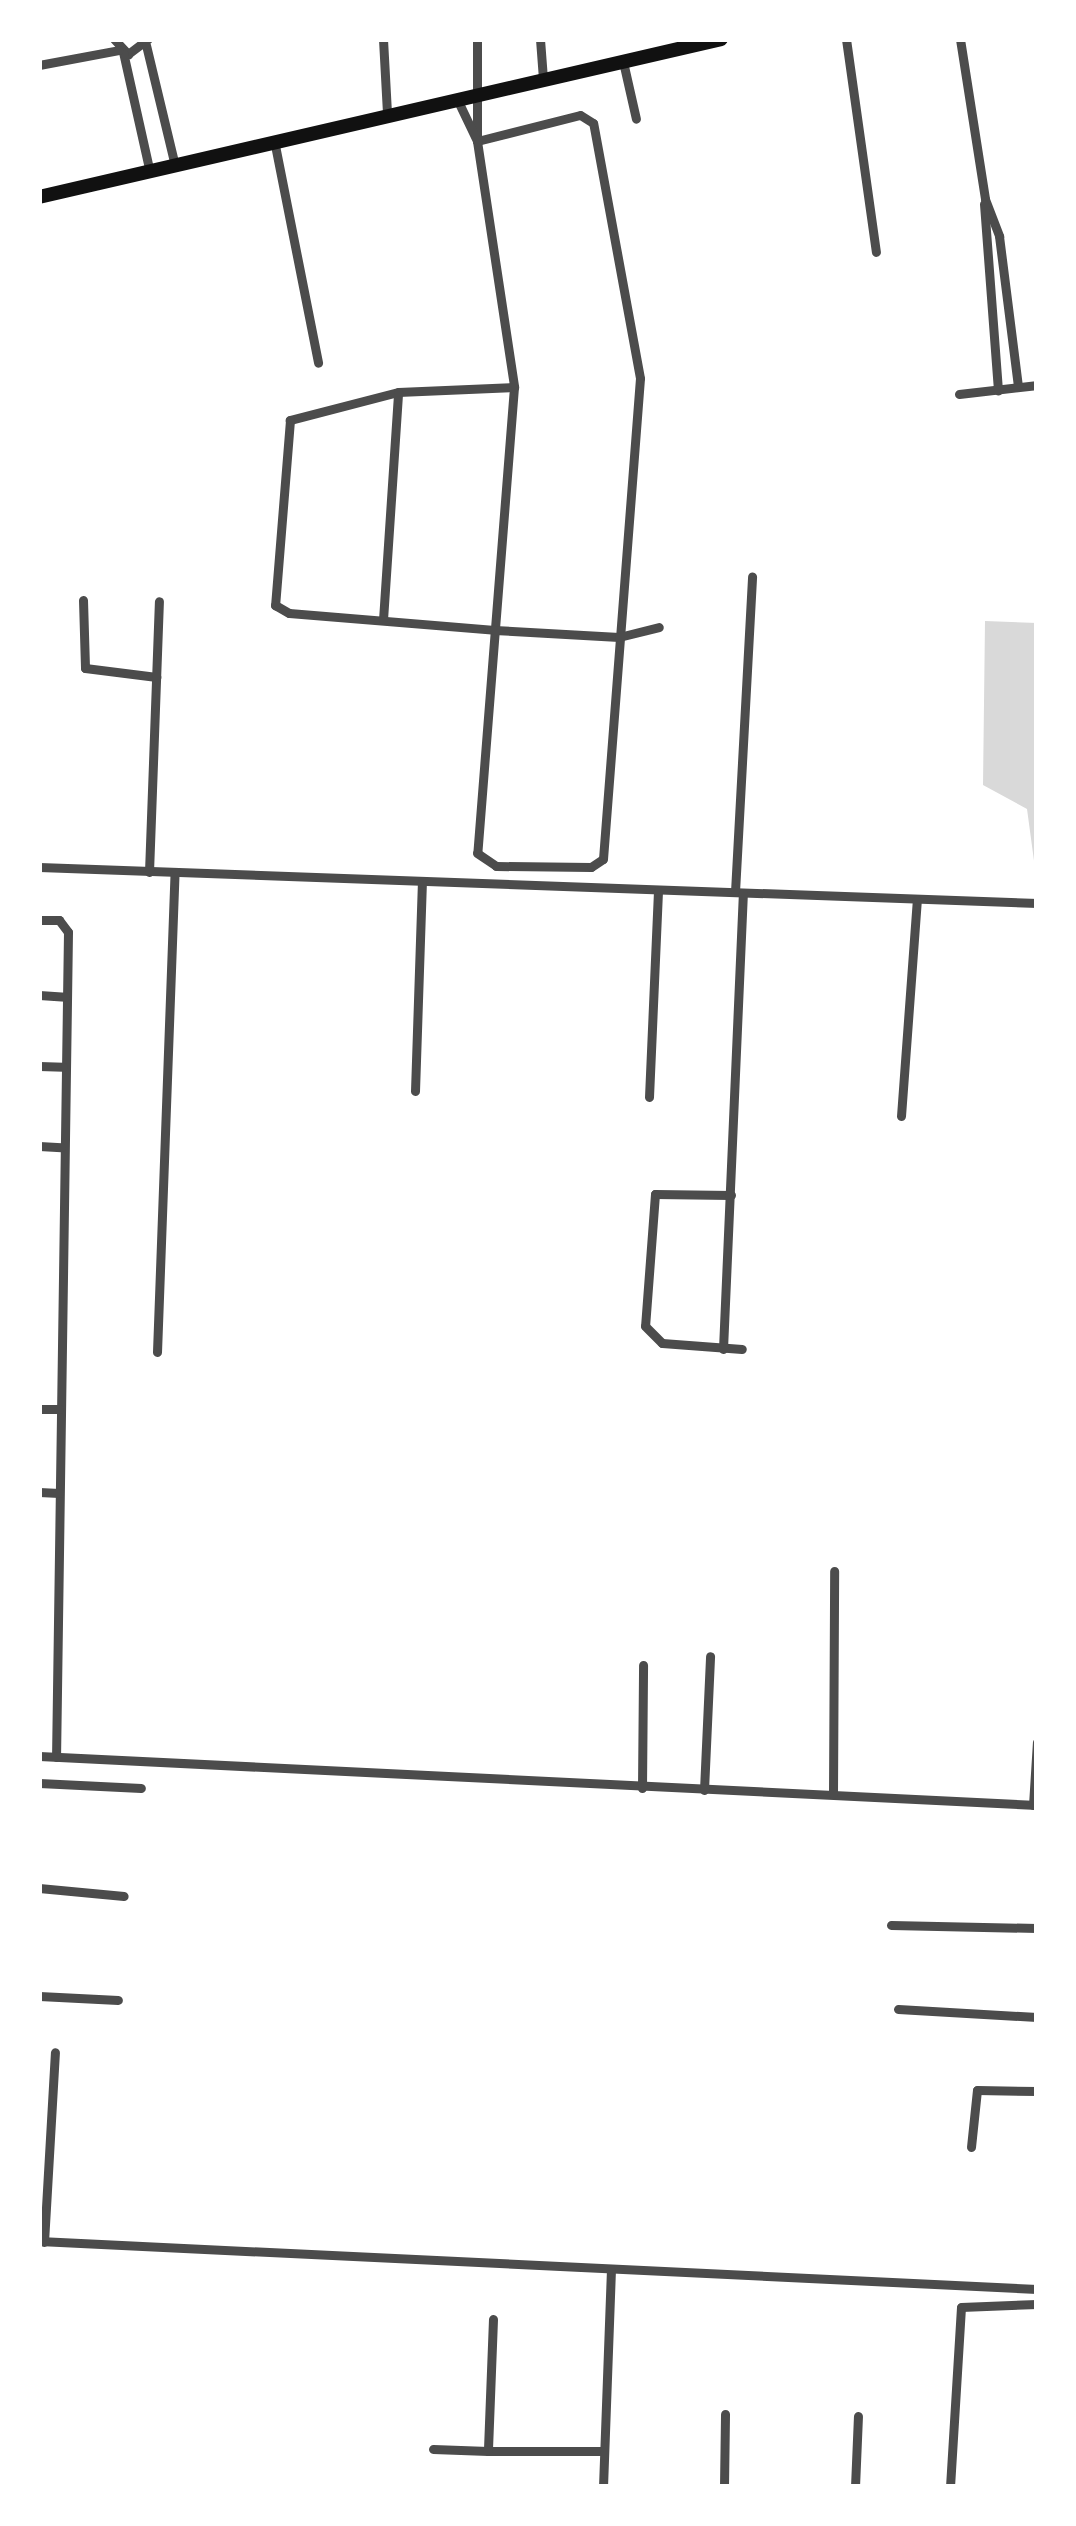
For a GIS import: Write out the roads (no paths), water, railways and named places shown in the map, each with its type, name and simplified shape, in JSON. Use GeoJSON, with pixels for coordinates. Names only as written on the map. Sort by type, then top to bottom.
{"type":"FeatureCollection","features":[{"type":"Feature","properties":{"kind":"main road"},"geometry":{"type":"LineString","coordinates":[[39,197],[387,113],[624,66],[721,39]]}},
{"type":"Feature","properties":{"kind":"street"},"geometry":{"type":"LineString","coordinates":[[382,39],[387,113]]}},
{"type":"Feature","properties":{"kind":"street"},"geometry":{"type":"LineString","coordinates":[[476,39],[481,94],[477,141],[514,387],[477,853],[496,866],[602,863],[640,378],[593,123],[580,115],[477,141]]}},
{"type":"Feature","properties":{"kind":"street"},"geometry":{"type":"LineString","coordinates":[[540,39],[543,80]]}},
{"type":"Feature","properties":{"kind":"street"},"geometry":{"type":"LineString","coordinates":[[846,39],[876,252]]}},
{"type":"Feature","properties":{"kind":"street"},"geometry":{"type":"LineString","coordinates":[[960,39],[985,199],[999,236],[1018,387]]}},
{"type":"Feature","properties":{"kind":"street"},"geometry":{"type":"LineString","coordinates":[[39,65],[149,41],[174,162]]}},
{"type":"Feature","properties":{"kind":"street"},"geometry":{"type":"LineString","coordinates":[[119,47],[149,168]]}},
{"type":"Feature","properties":{"kind":"street"},"geometry":{"type":"LineString","coordinates":[[624,66],[636,119]]}},
{"type":"Feature","properties":{"kind":"street"},"geometry":{"type":"LineString","coordinates":[[458,99],[477,141]]}},
{"type":"Feature","properties":{"kind":"street"},"geometry":{"type":"LineString","coordinates":[[274,140],[318,363]]}},
{"type":"Feature","properties":{"kind":"street"},"geometry":{"type":"LineString","coordinates":[[985,199],[982,242],[998,390]]}},
{"type":"Feature","properties":{"kind":"street"},"geometry":{"type":"LineString","coordinates":[[959,394],[1037,386]]}},
{"type":"Feature","properties":{"kind":"street"},"geometry":{"type":"LineString","coordinates":[[514,387],[398,392],[290,420],[273,597],[289,614],[619,637],[659,628]]}},
{"type":"Feature","properties":{"kind":"street"},"geometry":{"type":"LineString","coordinates":[[382,620],[398,392]]}},
{"type":"Feature","properties":{"kind":"street"},"geometry":{"type":"LineString","coordinates":[[723,1349],[752,576]]}},
{"type":"Feature","properties":{"kind":"street"},"geometry":{"type":"LineString","coordinates":[[83,600],[86,668],[156,677]]}},
{"type":"Feature","properties":{"kind":"street"},"geometry":{"type":"LineString","coordinates":[[148,872],[160,601]]}},
{"type":"Feature","properties":{"kind":"street"},"geometry":{"type":"LineString","coordinates":[[39,868],[1037,903]]}},
{"type":"Feature","properties":{"kind":"street"},"geometry":{"type":"LineString","coordinates":[[157,1352],[175,872]]}},
{"type":"Feature","properties":{"kind":"street"},"geometry":{"type":"LineString","coordinates":[[416,1091],[422,881]]}},
{"type":"Feature","properties":{"kind":"street"},"geometry":{"type":"LineString","coordinates":[[649,1097],[658,890]]}},
{"type":"Feature","properties":{"kind":"street"},"geometry":{"type":"LineString","coordinates":[[901,1116],[916,900]]}},
{"type":"Feature","properties":{"kind":"street"},"geometry":{"type":"LineString","coordinates":[[39,920],[58,920],[68,932],[61,1147],[56,1757]]}},
{"type":"Feature","properties":{"kind":"street"},"geometry":{"type":"LineString","coordinates":[[39,995],[65,997]]}},
{"type":"Feature","properties":{"kind":"street"},"geometry":{"type":"LineString","coordinates":[[39,1066],[63,1067]]}},
{"type":"Feature","properties":{"kind":"street"},"geometry":{"type":"LineString","coordinates":[[39,1146],[61,1147]]}},
{"type":"Feature","properties":{"kind":"street"},"geometry":{"type":"LineString","coordinates":[[731,1195],[655,1194],[645,1326],[662,1343],[742,1349]]}},
{"type":"Feature","properties":{"kind":"street"},"geometry":{"type":"LineString","coordinates":[[39,1408],[59,1409]]}},
{"type":"Feature","properties":{"kind":"street"},"geometry":{"type":"LineString","coordinates":[[39,1492],[58,1493]]}},
{"type":"Feature","properties":{"kind":"street"},"geometry":{"type":"LineString","coordinates":[[39,1571],[56,1572]]}},
{"type":"Feature","properties":{"kind":"street"},"geometry":{"type":"LineString","coordinates":[[833,1794],[835,1571]]}},
{"type":"Feature","properties":{"kind":"street"},"geometry":{"type":"LineString","coordinates":[[39,1649],[56,1650]]}},
{"type":"Feature","properties":{"kind":"street"},"geometry":{"type":"LineString","coordinates":[[704,1790],[710,1655]]}},
{"type":"Feature","properties":{"kind":"street"},"geometry":{"type":"LineString","coordinates":[[642,1788],[643,1665]]}},
{"type":"Feature","properties":{"kind":"street"},"geometry":{"type":"LineString","coordinates":[[39,1722],[56,1722]]}},
{"type":"Feature","properties":{"kind":"street"},"geometry":{"type":"LineString","coordinates":[[141,1789],[39,1782],[39,1756],[1035,1805],[1037,1742]]}},
{"type":"Feature","properties":{"kind":"street"},"geometry":{"type":"LineString","coordinates":[[39,1888],[124,1895]]}},
{"type":"Feature","properties":{"kind":"street"},"geometry":{"type":"LineString","coordinates":[[891,1924],[1037,1928]]}},
{"type":"Feature","properties":{"kind":"street"},"geometry":{"type":"LineString","coordinates":[[39,1996],[118,2000]]}},
{"type":"Feature","properties":{"kind":"street"},"geometry":{"type":"LineString","coordinates":[[898,2008],[1037,2017]]}},
{"type":"Feature","properties":{"kind":"street"},"geometry":{"type":"LineString","coordinates":[[55,2052],[42,2241],[1037,2289]]}},
{"type":"Feature","properties":{"kind":"street"},"geometry":{"type":"LineString","coordinates":[[971,2147],[976,2090],[1037,2091]]}},
{"type":"Feature","properties":{"kind":"street"},"geometry":{"type":"LineString","coordinates":[[603,2487],[611,2269]]}},
{"type":"Feature","properties":{"kind":"street"},"geometry":{"type":"LineString","coordinates":[[950,2487],[961,2307],[1037,2304]]}},
{"type":"Feature","properties":{"kind":"street"},"geometry":{"type":"LineString","coordinates":[[488,2451],[493,2319]]}},
{"type":"Feature","properties":{"kind":"street"},"geometry":{"type":"LineString","coordinates":[[724,2414],[724,2487]]}},
{"type":"Feature","properties":{"kind":"street"},"geometry":{"type":"LineString","coordinates":[[855,2487],[858,2416]]}},
{"type":"Feature","properties":{"kind":"street"},"geometry":{"type":"LineString","coordinates":[[433,2449],[604,2451]]}}]}
